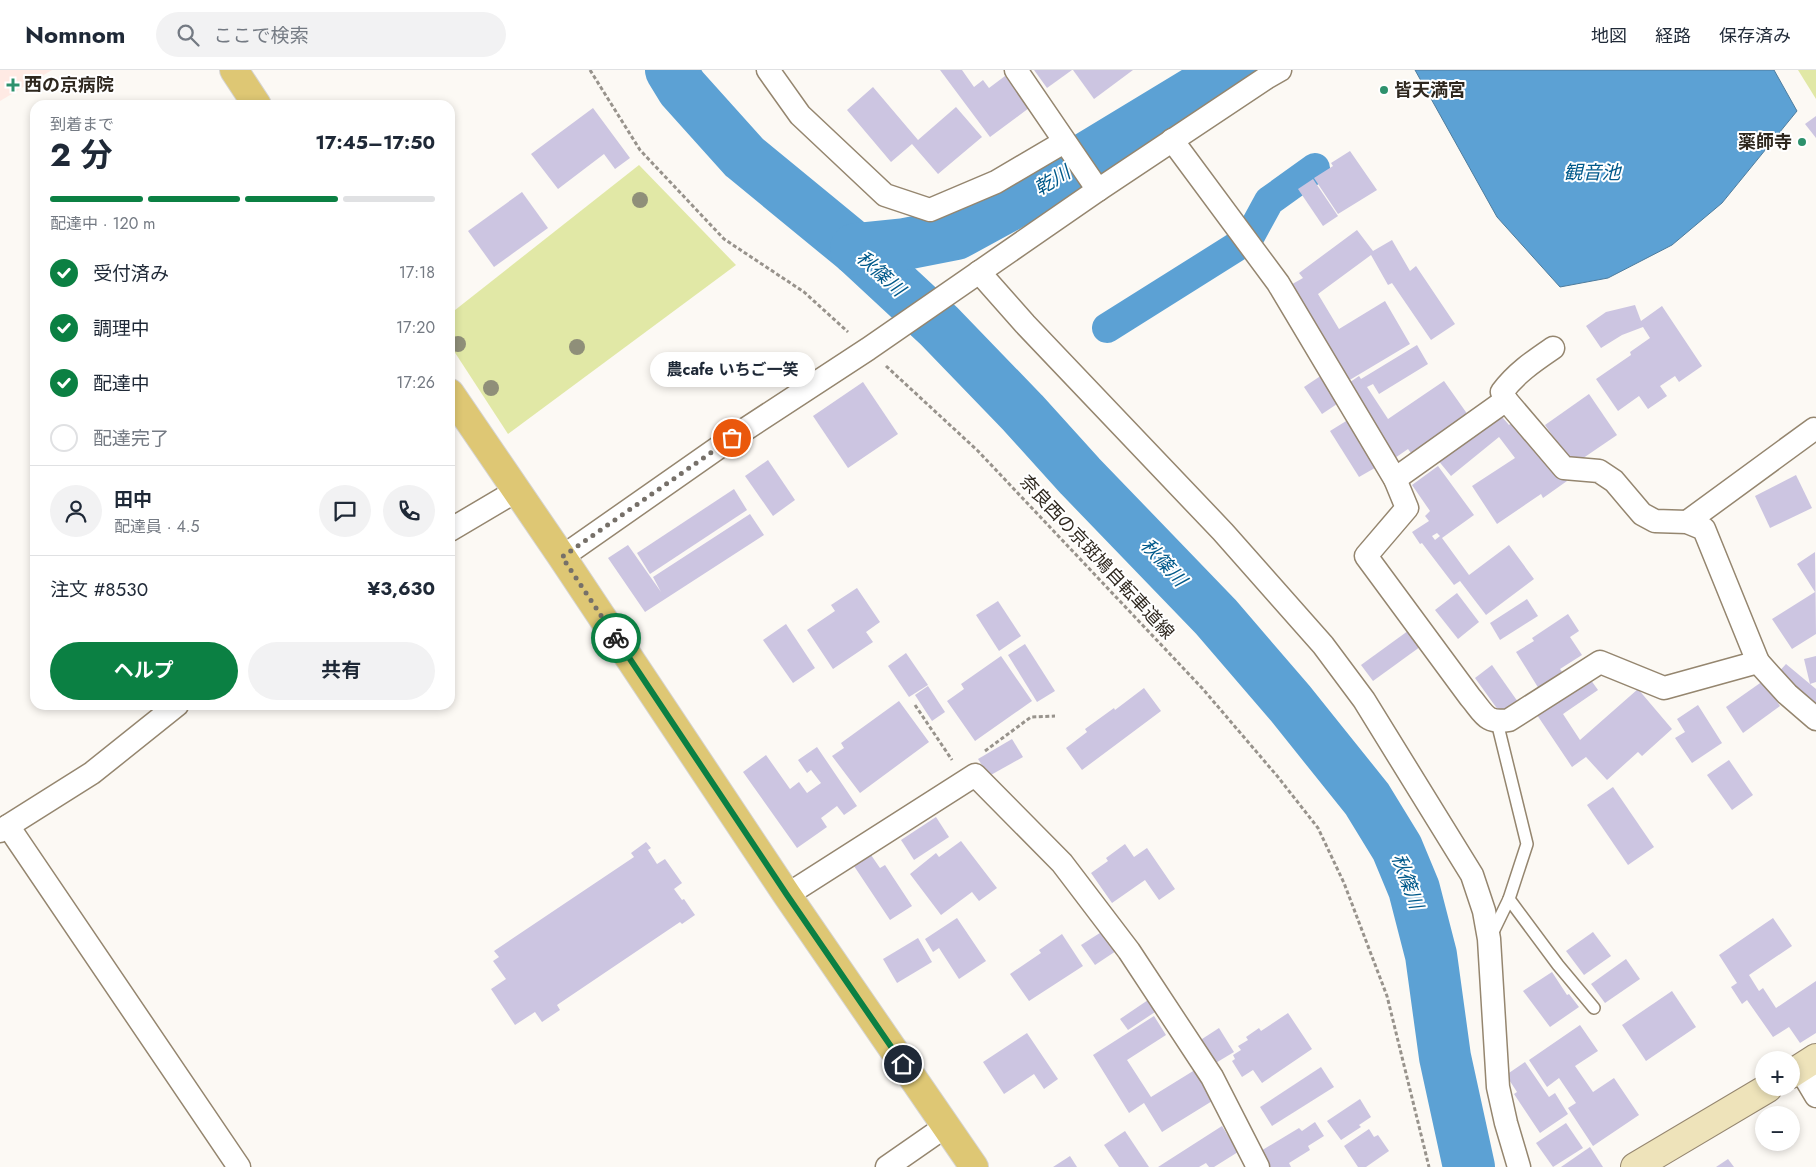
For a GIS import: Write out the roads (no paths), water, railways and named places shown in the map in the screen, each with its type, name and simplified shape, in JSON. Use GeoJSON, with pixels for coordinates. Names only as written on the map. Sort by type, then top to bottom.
{"type":"FeatureCollection","features":[{"type":"Feature","properties":{"kind":"main road"},"geometry":{"type":"LineString","coordinates":[[234,70],[254,100]]}},
{"type":"Feature","properties":{"kind":"main road"},"geometry":{"type":"LineString","coordinates":[[455,400],[562,557],[787,895],[974,1167]]}},
{"type":"Feature","properties":{"kind":"main road"},"geometry":{"type":"LineString","coordinates":[[1635,1167],[1755,1096]]}},
{"type":"Feature","properties":{"kind":"street"},"geometry":{"type":"LineString","coordinates":[[768,70],[800,115],[885,195],[930,210],[996,182],[1064,142]]}},
{"type":"Feature","properties":{"kind":"street"},"geometry":{"type":"LineString","coordinates":[[1016,70],[1098,190]]}},
{"type":"Feature","properties":{"kind":"street"},"geometry":{"type":"LineString","coordinates":[[562,557],[732,438],[868,349],[1172,140],[1280,70]]}},
{"type":"Feature","properties":{"kind":"street"},"geometry":{"type":"LineString","coordinates":[[1172,140],[1278,283],[1395,479],[1407,508],[1366,556],[1488,719],[1497,722],[1508,720],[1600,662],[1664,688],[1758,662]]}},
{"type":"Feature","properties":{"kind":"street"},"geometry":{"type":"LineString","coordinates":[[979,272],[1025,324],[1223,532],[1323,645],[1364,700],[1472,875],[1484,911],[1489,939],[1498,1087],[1519,1167]]}},
{"type":"Feature","properties":{"kind":"street"},"geometry":{"type":"LineString","coordinates":[[1553,348],[1525,367],[1508,384],[1502,392],[1506,400],[1564,468],[1599,471],[1614,481],[1642,514],[1656,521],[1687,522],[1704,529],[1758,662],[1787,694],[1816,719]]}},
{"type":"Feature","properties":{"kind":"street"},"geometry":{"type":"LineString","coordinates":[[1395,479],[1506,400]]}},
{"type":"Feature","properties":{"kind":"street"},"geometry":{"type":"LineString","coordinates":[[1687,522],[1814,429]]}},
{"type":"Feature","properties":{"kind":"street"},"geometry":{"type":"LineString","coordinates":[[455,527],[516,491]]}},
{"type":"Feature","properties":{"kind":"street"},"geometry":{"type":"LineString","coordinates":[[171,710],[92,773],[4,828],[239,1167]]}},
{"type":"Feature","properties":{"kind":"street"},"geometry":{"type":"LineString","coordinates":[[787,895],[975,775],[1062,863],[1130,951],[1212,1077],[1258,1167]]}},
{"type":"Feature","properties":{"kind":"street"},"geometry":{"type":"LineString","coordinates":[[1802,1067],[1816,1096]]}},
{"type":"Feature","properties":{"kind":"street"},"geometry":{"type":"LineString","coordinates":[[888,1167],[946,1126]]}},
{"type":"Feature","properties":{"kind":"lane"},"geometry":{"type":"LineString","coordinates":[[1489,939],[1509,899],[1527,844],[1497,722]]}},
{"type":"Feature","properties":{"kind":"lane"},"geometry":{"type":"LineString","coordinates":[[1509,899],[1558,965],[1594,1008]]}},
{"type":"Feature","properties":{"kind":"water","name":"観音池"},"geometry":{"type":"Polygon","coordinates":[[[1415,70],[1774,70],[1797,111],[1722,203],[1672,245],[1608,278],[1560,287],[1497,217],[1415,70]]]}},
{"type":"Feature","properties":{"kind":"waterway","name":"秋篠川"},"geometry":{"type":"LineString","coordinates":[[671,70],[682,88],[744,157],[856,249],[939,326],[1023,413],[1080,476],[1216,617],[1290,703],[1367,799],[1397,848],[1414,889],[1431,955],[1445,1057],[1469,1167]]}},
{"type":"Feature","properties":{"kind":"waterway","name":"乾川"},"geometry":{"type":"LineString","coordinates":[[856,249],[905,244],[956,234],[1011,204],[1232,70]]}},
{"type":"Feature","properties":{"kind":"waterway"},"geometry":{"type":"LineString","coordinates":[[1107,328],[1239,245],[1251,234],[1269,201],[1315,168]]}},
{"type":"Feature","properties":{"kind":"place","name":"西の京病院"},"geometry":{"type":"Point","coordinates":[13,85]}},
{"type":"Feature","properties":{"kind":"place","name":"皆天満宮"},"geometry":{"type":"Point","coordinates":[1384,90]}},
{"type":"Feature","properties":{"kind":"place","name":"薬師寺"},"geometry":{"type":"Point","coordinates":[1802,142]}},
{"type":"Feature","properties":{"kind":"place","name":"農cafe いちご一笑"},"geometry":{"type":"Point","coordinates":[732,438]}}]}
